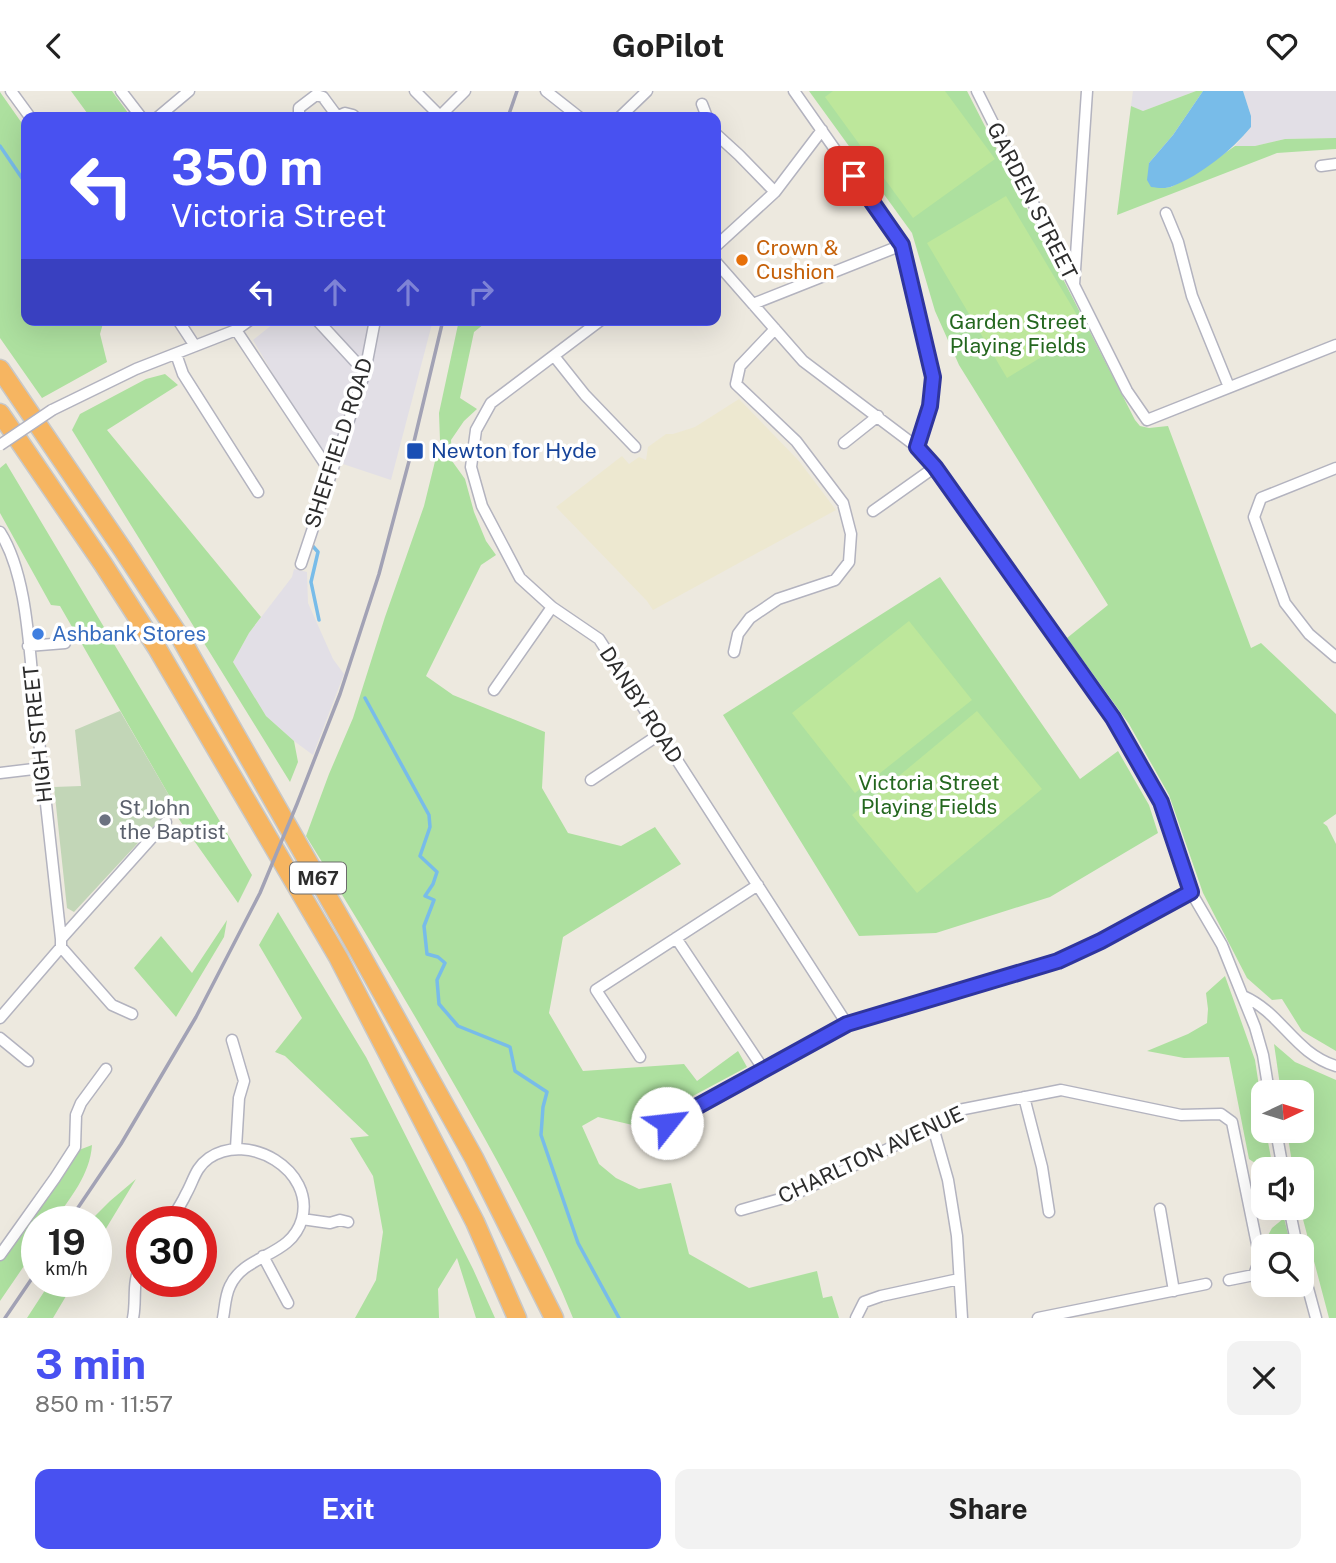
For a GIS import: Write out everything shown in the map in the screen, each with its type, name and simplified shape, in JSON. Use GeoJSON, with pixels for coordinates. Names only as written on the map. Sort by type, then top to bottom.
{"type":"FeatureCollection","features":[{"type":"Feature","properties":{"kind":"highway","name":"M67"},"geometry":{"type":"LineString","coordinates":[[0,369],[180,637],[474,1157],[554,1318]]}},
{"type":"Feature","properties":{"kind":"highway","name":"M67"},"geometry":{"type":"LineString","coordinates":[[0,414],[103,564],[150,638],[338,957],[475,1221],[517,1318]]}},
{"type":"Feature","properties":{"kind":"street"},"geometry":{"type":"LineString","coordinates":[[12,91],[27,112]]}},
{"type":"Feature","properties":{"kind":"street"},"geometry":{"type":"LineString","coordinates":[[121,91],[137,112]]}},
{"type":"Feature","properties":{"kind":"street"},"geometry":{"type":"LineString","coordinates":[[164,112],[189,91]]}},
{"type":"Feature","properties":{"kind":"street"},"geometry":{"type":"LineString","coordinates":[[415,91],[435,112]]}},
{"type":"Feature","properties":{"kind":"street"},"geometry":{"type":"LineString","coordinates":[[445,112],[465,91]]}},
{"type":"Feature","properties":{"kind":"street"},"geometry":{"type":"LineString","coordinates":[[546,91],[573,112]]}},
{"type":"Feature","properties":{"kind":"street"},"geometry":{"type":"LineString","coordinates":[[625,112],[647,91]]}},
{"type":"Feature","properties":{"kind":"street"},"geometry":{"type":"LineString","coordinates":[[794,91],[902,245],[933,377],[930,406],[917,447]]}},
{"type":"Feature","properties":{"kind":"street","name":"GARDEN STREET"},"geometry":{"type":"LineString","coordinates":[[977,91],[1127,391],[1147,420],[1229,387]]}},
{"type":"Feature","properties":{"kind":"street"},"geometry":{"type":"LineString","coordinates":[[1074,286],[1087,91]]}},
{"type":"Feature","properties":{"kind":"street"},"geometry":{"type":"LineString","coordinates":[[299,112],[299,108],[316,95],[323,97],[334,112]]}},
{"type":"Feature","properties":{"kind":"street"},"geometry":{"type":"LineString","coordinates":[[702,104],[705,112]]}},
{"type":"Feature","properties":{"kind":"street"},"geometry":{"type":"LineString","coordinates":[[721,241],[775,192],[822,130]]}},
{"type":"Feature","properties":{"kind":"street"},"geometry":{"type":"LineString","coordinates":[[721,139],[775,192]]}},
{"type":"Feature","properties":{"kind":"street"},"geometry":{"type":"LineString","coordinates":[[1321,166],[1336,164]]}},
{"type":"Feature","properties":{"kind":"street"},"geometry":{"type":"LineString","coordinates":[[1166,213],[1178,242],[1192,296],[1229,387],[1336,345]]}},
{"type":"Feature","properties":{"kind":"street"},"geometry":{"type":"LineString","coordinates":[[753,304],[902,245]]}},
{"type":"Feature","properties":{"kind":"street"},"geometry":{"type":"LineString","coordinates":[[721,267],[803,361],[917,447],[935,467],[1113,718],[1161,802],[1191,892],[1222,945],[1255,1027],[1267,1080]]}},
{"type":"Feature","properties":{"kind":"street"},"geometry":{"type":"LineString","coordinates":[[182,326],[195,346]]}},
{"type":"Feature","properties":{"kind":"street"},"geometry":{"type":"LineString","coordinates":[[0,445],[52,410],[136,369],[242,326]]}},
{"type":"Feature","properties":{"kind":"street"},"geometry":{"type":"LineString","coordinates":[[323,326],[365,372]]}},
{"type":"Feature","properties":{"kind":"street","name":"SHEFFIELD ROAD"},"geometry":{"type":"LineString","coordinates":[[301,564],[365,372],[374,326]]}},
{"type":"Feature","properties":{"kind":"street","name":"DANBY ROAD"},"geometry":{"type":"LineString","coordinates":[[593,326],[491,403],[476,430],[471,467],[482,506],[520,578],[552,607],[599,639],[847,1024]]}},
{"type":"Feature","properties":{"kind":"street"},"geometry":{"type":"LineString","coordinates":[[734,653],[738,634],[750,618],[778,599],[835,580],[849,562],[850,534],[843,503],[796,440],[736,384],[740,366],[775,329]]}},
{"type":"Feature","properties":{"kind":"street"},"geometry":{"type":"LineString","coordinates":[[236,330],[331,473]]}},
{"type":"Feature","properties":{"kind":"street"},"geometry":{"type":"LineString","coordinates":[[176,354],[183,374],[258,492]]}},
{"type":"Feature","properties":{"kind":"street"},"geometry":{"type":"LineString","coordinates":[[554,356],[585,395],[635,447]]}},
{"type":"Feature","properties":{"kind":"street"},"geometry":{"type":"LineString","coordinates":[[844,443],[878,416]]}},
{"type":"Feature","properties":{"kind":"street"},"geometry":{"type":"LineString","coordinates":[[873,511],[935,467]]}},
{"type":"Feature","properties":{"kind":"street"},"geometry":{"type":"LineString","coordinates":[[1335,655],[1310,634],[1285,603],[1254,517],[1261,498],[1336,468]]}},
{"type":"Feature","properties":{"kind":"street","name":"HIGH STREET"},"geometry":{"type":"LineString","coordinates":[[0,532],[8,545],[19,577],[61,943]]}},
{"type":"Feature","properties":{"kind":"street"},"geometry":{"type":"LineString","coordinates":[[494,690],[552,607]]}},
{"type":"Feature","properties":{"kind":"street"},"geometry":{"type":"LineString","coordinates":[[29,646],[65,643]]}},
{"type":"Feature","properties":{"kind":"street"},"geometry":{"type":"LineString","coordinates":[[591,780],[660,734]]}},
{"type":"Feature","properties":{"kind":"street"},"geometry":{"type":"LineString","coordinates":[[0,773],[42,768]]}},
{"type":"Feature","properties":{"kind":"street"},"geometry":{"type":"LineString","coordinates":[[0,1018],[166,822]]}},
{"type":"Feature","properties":{"kind":"street"},"geometry":{"type":"LineString","coordinates":[[639,1057],[596,990],[758,885]]}},
{"type":"Feature","properties":{"kind":"street"},"geometry":{"type":"LineString","coordinates":[[647,1135],[847,1024],[1058,961],[1191,892]]}},
{"type":"Feature","properties":{"kind":"street"},"geometry":{"type":"LineString","coordinates":[[676,938],[764,1070]]}},
{"type":"Feature","properties":{"kind":"street"},"geometry":{"type":"LineString","coordinates":[[61,943],[112,1005],[132,1014]]}},
{"type":"Feature","properties":{"kind":"street"},"geometry":{"type":"LineString","coordinates":[[1243,996],[1266,1009],[1302,1048],[1336,1066]]}},
{"type":"Feature","properties":{"kind":"street"},"geometry":{"type":"LineString","coordinates":[[0,1038],[28,1062]]}},
{"type":"Feature","properties":{"kind":"street"},"geometry":{"type":"LineString","coordinates":[[232,1040],[244,1081],[239,1098],[236,1148]]}},
{"type":"Feature","properties":{"kind":"street"},"geometry":{"type":"LineString","coordinates":[[0,1255],[75,1147],[76,1115],[81,1103],[106,1069]]}},
{"type":"Feature","properties":{"kind":"street","name":"CHARLTON AVENUE"},"geometry":{"type":"LineString","coordinates":[[741,1210],[791,1196],[933,1127],[959,1110],[1061,1090],[1181,1115],[1221,1114],[1232,1122],[1260,1259],[1254,1275],[1229,1280]]}},
{"type":"Feature","properties":{"kind":"street"},"geometry":{"type":"LineString","coordinates":[[1024,1097],[1042,1167],[1048,1212]]}},
{"type":"Feature","properties":{"kind":"street"},"geometry":{"type":"LineString","coordinates":[[933,1127],[948,1180],[957,1236],[962,1318]]}},
{"type":"Feature","properties":{"kind":"street"},"geometry":{"type":"LineString","coordinates":[[179,1206],[200,1166],[220,1152],[236,1148],[262,1153],[285,1167],[302,1194],[303,1209],[299,1227],[289,1242],[247,1266],[229,1287],[223,1318]]}},
{"type":"Feature","properties":{"kind":"street"},"geometry":{"type":"LineString","coordinates":[[1160,1209],[1174,1291]]}},
{"type":"Feature","properties":{"kind":"street"},"geometry":{"type":"LineString","coordinates":[[302,1219],[330,1223],[340,1220],[348,1222]]}},
{"type":"Feature","properties":{"kind":"street"},"geometry":{"type":"LineString","coordinates":[[263,1257],[288,1303]]}},
{"type":"Feature","properties":{"kind":"street"},"geometry":{"type":"LineString","coordinates":[[856,1318],[864,1302],[959,1279]]}},
{"type":"Feature","properties":{"kind":"street"},"geometry":{"type":"LineString","coordinates":[[1038,1318],[1206,1284]]}},
{"type":"Feature","properties":{"kind":"street"},"geometry":{"type":"LineString","coordinates":[[133,1318],[134,1297]]}},
{"type":"Feature","properties":{"kind":"street"},"geometry":{"type":"LineString","coordinates":[[1310,1297],[1316,1318]]}},
{"type":"Feature","properties":{"kind":"shaded area"},"geometry":{"type":"Polygon","coordinates":[[[1133,91],[1196,91],[1143,111],[1131,106],[1133,91]]]}},
{"type":"Feature","properties":{"kind":"shaded area"},"geometry":{"type":"Polygon","coordinates":[[[1243,91],[1336,91],[1336,138],[1285,139],[1255,146],[1235,146],[1251,127],[1251,116],[1243,91]]]}},
{"type":"Feature","properties":{"kind":"shaded area"},"geometry":{"type":"Polygon","coordinates":[[[270,326],[431,326],[391,480],[322,457],[253,340],[270,326]]]}},
{"type":"Feature","properties":{"kind":"shaded area"},"geometry":{"type":"Polygon","coordinates":[[[739,399],[799,461],[836,510],[653,610],[556,507],[622,456],[629,464],[639,457],[646,460],[648,447],[666,434],[695,427],[739,399]]]}},
{"type":"Feature","properties":{"kind":"shaded area"},"geometry":{"type":"Polygon","coordinates":[[[294,569],[307,572],[308,603],[333,659],[344,674],[313,755],[266,716],[233,662],[249,633],[292,577],[294,569]]]}},
{"type":"Feature","properties":{"kind":"green space"},"geometry":{"type":"Polygon","coordinates":[[[71,91],[112,91],[127,112],[86,112],[71,91]]]}},
{"type":"Feature","properties":{"kind":"green space","name":"Garden Street Playing Fields"},"geometry":{"type":"Polygon","coordinates":[[[809,91],[967,91],[1135,420],[1140,426],[1149,428],[1168,426],[1251,648],[1261,643],[1336,714],[1336,814],[1323,823],[1336,844],[1336,1051],[1302,1031],[1282,999],[1272,1000],[1247,978],[1203,893],[1169,795],[1129,724],[1067,638],[1108,605],[959,365],[935,311],[912,233],[809,91]]]}},
{"type":"Feature","properties":{"kind":"green space"},"geometry":{"type":"Polygon","coordinates":[[[833,91],[945,91],[995,159],[913,218],[825,97],[833,91]]]}},
{"type":"Feature","properties":{"kind":"green space"},"geometry":{"type":"Polygon","coordinates":[[[1196,91],[1203,91],[1173,135],[1149,163],[1161,188],[1171,187],[1195,174],[1235,146],[1255,146],[1285,139],[1336,138],[1336,149],[1277,153],[1117,215],[1131,106],[1143,111],[1196,91]]]}},
{"type":"Feature","properties":{"kind":"green space"},"geometry":{"type":"Polygon","coordinates":[[[0,92],[21,122],[21,326],[102,326],[100,334],[107,362],[42,398],[0,338],[0,92]]]}},
{"type":"Feature","properties":{"kind":"green space","name":"Garden Street Playing Fields"},"geometry":{"type":"Polygon","coordinates":[[[1006,196],[1086,330],[1007,378],[927,243],[1006,196]]]}},
{"type":"Feature","properties":{"kind":"green space"},"geometry":{"type":"Polygon","coordinates":[[[458,326],[482,326],[474,332],[460,398],[477,409],[464,421],[451,440],[452,461],[465,479],[474,512],[486,541],[496,555],[481,565],[426,676],[453,695],[545,732],[542,788],[568,833],[621,846],[655,827],[681,864],[563,937],[549,1013],[583,1071],[684,1064],[697,1081],[738,1051],[747,1067],[637,1126],[598,1117],[582,1126],[599,1164],[616,1178],[639,1189],[671,1183],[689,1254],[749,1288],[817,1271],[823,1298],[832,1296],[839,1318],[573,1318],[534,1231],[458,1091],[306,836],[353,718],[424,506],[440,441],[439,413],[458,326]]]}},
{"type":"Feature","properties":{"kind":"green space"},"geometry":{"type":"Polygon","coordinates":[[[165,374],[178,385],[107,430],[261,617],[233,662],[266,716],[294,741],[298,762],[290,782],[72,430],[80,414],[146,379],[165,374]]]}},
{"type":"Feature","properties":{"kind":"green space"},"geometry":{"type":"Polygon","coordinates":[[[6,463],[252,875],[238,903],[178,818],[174,804],[60,606],[51,605],[0,513],[0,468],[6,463]]]}},
{"type":"Feature","properties":{"kind":"green space","name":"Victoria Street Playing Fields"},"geometry":{"type":"Polygon","coordinates":[[[940,577],[1080,779],[1118,751],[1149,805],[1158,833],[1050,897],[936,933],[859,936],[723,715],[940,577]]]}},
{"type":"Feature","properties":{"kind":"green space"},"geometry":{"type":"Polygon","coordinates":[[[909,621],[972,700],[855,793],[792,713],[909,621]]]}},
{"type":"Feature","properties":{"kind":"green space"},"geometry":{"type":"Polygon","coordinates":[[[120,711],[174,804],[74,912],[67,908],[54,787],[81,786],[75,730],[120,711]]]}},
{"type":"Feature","properties":{"kind":"green space"},"geometry":{"type":"Polygon","coordinates":[[[977,711],[1042,789],[917,893],[852,815],[977,711]]]}},
{"type":"Feature","properties":{"kind":"green space"},"geometry":{"type":"Polygon","coordinates":[[[278,912],[366,1057],[495,1318],[476,1318],[457,1258],[438,1289],[439,1318],[355,1318],[376,1280],[383,1232],[373,1176],[350,1138],[369,1136],[285,1056],[275,1052],[302,1018],[259,945],[278,912]]]}},
{"type":"Feature","properties":{"kind":"green space"},"geometry":{"type":"Polygon","coordinates":[[[227,920],[224,937],[176,1017],[134,968],[161,936],[192,973],[227,920]]]}},
{"type":"Feature","properties":{"kind":"green space"},"geometry":{"type":"Polygon","coordinates":[[[1225,976],[1255,1060],[1258,1080],[1251,1080],[1251,1143],[1268,1143],[1271,1157],[1249,1159],[1229,1057],[1184,1058],[1147,1051],[1207,1023],[1206,993],[1225,976]]]}},
{"type":"Feature","properties":{"kind":"green space"},"geometry":{"type":"Polygon","coordinates":[[[1274,1044],[1295,1062],[1336,1080],[1336,1318],[1329,1318],[1314,1261],[1314,1234],[1307,1234],[1303,1220],[1314,1220],[1314,1157],[1291,1157],[1289,1143],[1314,1143],[1314,1080],[1279,1080],[1274,1044]]]}},
{"type":"Feature","properties":{"kind":"green space"},"geometry":{"type":"Polygon","coordinates":[[[92,1145],[78,1186],[64,1206],[41,1206],[79,1150],[92,1145]]]}},
{"type":"Feature","properties":{"kind":"green space"},"geometry":{"type":"Polygon","coordinates":[[[136,1179],[112,1219],[112,1206],[105,1206],[136,1179]]]}},
{"type":"Feature","properties":{"kind":"green space"},"geometry":{"type":"Polygon","coordinates":[[[1284,1220],[1288,1234],[1269,1234],[1272,1228],[1284,1220]]]}},
{"type":"Feature","properties":{"kind":"green space"},"geometry":{"type":"Polygon","coordinates":[[[21,1234],[21,1270],[0,1301],[0,1261],[21,1234]]]}},
{"type":"Feature","properties":{"kind":"green space"},"geometry":{"type":"Polygon","coordinates":[[[41,1297],[65,1297],[53,1318],[27,1318],[41,1297]]]}},
{"type":"Feature","properties":{"kind":"water"},"geometry":{"type":"Polygon","coordinates":[[[1203,91],[1243,91],[1251,116],[1251,127],[1205,169],[1170,187],[1151,187],[1147,180],[1149,163],[1173,135],[1203,91]]]}},
{"type":"Feature","properties":{"kind":"waterway"},"geometry":{"type":"LineString","coordinates":[[0,146],[21,177]]}},
{"type":"Feature","properties":{"kind":"waterway"},"geometry":{"type":"LineString","coordinates":[[310,543],[318,552],[311,582],[319,620]]}},
{"type":"Feature","properties":{"kind":"waterway"},"geometry":{"type":"LineString","coordinates":[[365,698],[429,815],[430,827],[420,856],[437,872],[425,896],[434,900],[424,926],[427,954],[438,957],[445,963],[437,980],[439,1004],[458,1026],[510,1047],[515,1071],[547,1092],[541,1135],[578,1243],[619,1318]]}},
{"type":"Feature","properties":{"kind":"railway"},"geometry":{"type":"LineString","coordinates":[[510,112],[517,91]]}},
{"type":"Feature","properties":{"kind":"railway"},"geometry":{"type":"LineString","coordinates":[[79,1206],[121,1144],[196,1017],[260,893],[297,804],[340,694],[379,574],[442,326]]}},
{"type":"Feature","properties":{"kind":"railway"},"geometry":{"type":"LineString","coordinates":[[5,1318],[21,1294]]}},
{"type":"Feature","properties":{"kind":"place","name":"Crown & Cushion"},"geometry":{"type":"Point","coordinates":[742,260]}},
{"type":"Feature","properties":{"kind":"place","name":"Newton for Hyde"},"geometry":{"type":"Point","coordinates":[415,451]}},
{"type":"Feature","properties":{"kind":"place","name":"Ashbank Stores"},"geometry":{"type":"Point","coordinates":[38,634]}},
{"type":"Feature","properties":{"kind":"place","name":"St John the Baptist"},"geometry":{"type":"Point","coordinates":[105,820]}},
{"type":"Feature","properties":{"kind":"route"},"geometry":{"type":"LineString","coordinates":[[667,1123],[847,1024],[1058,961],[1191,892],[1161,802],[1113,718],[935,467],[917,447],[930,406],[933,377],[902,245],[854,176]]}}]}
